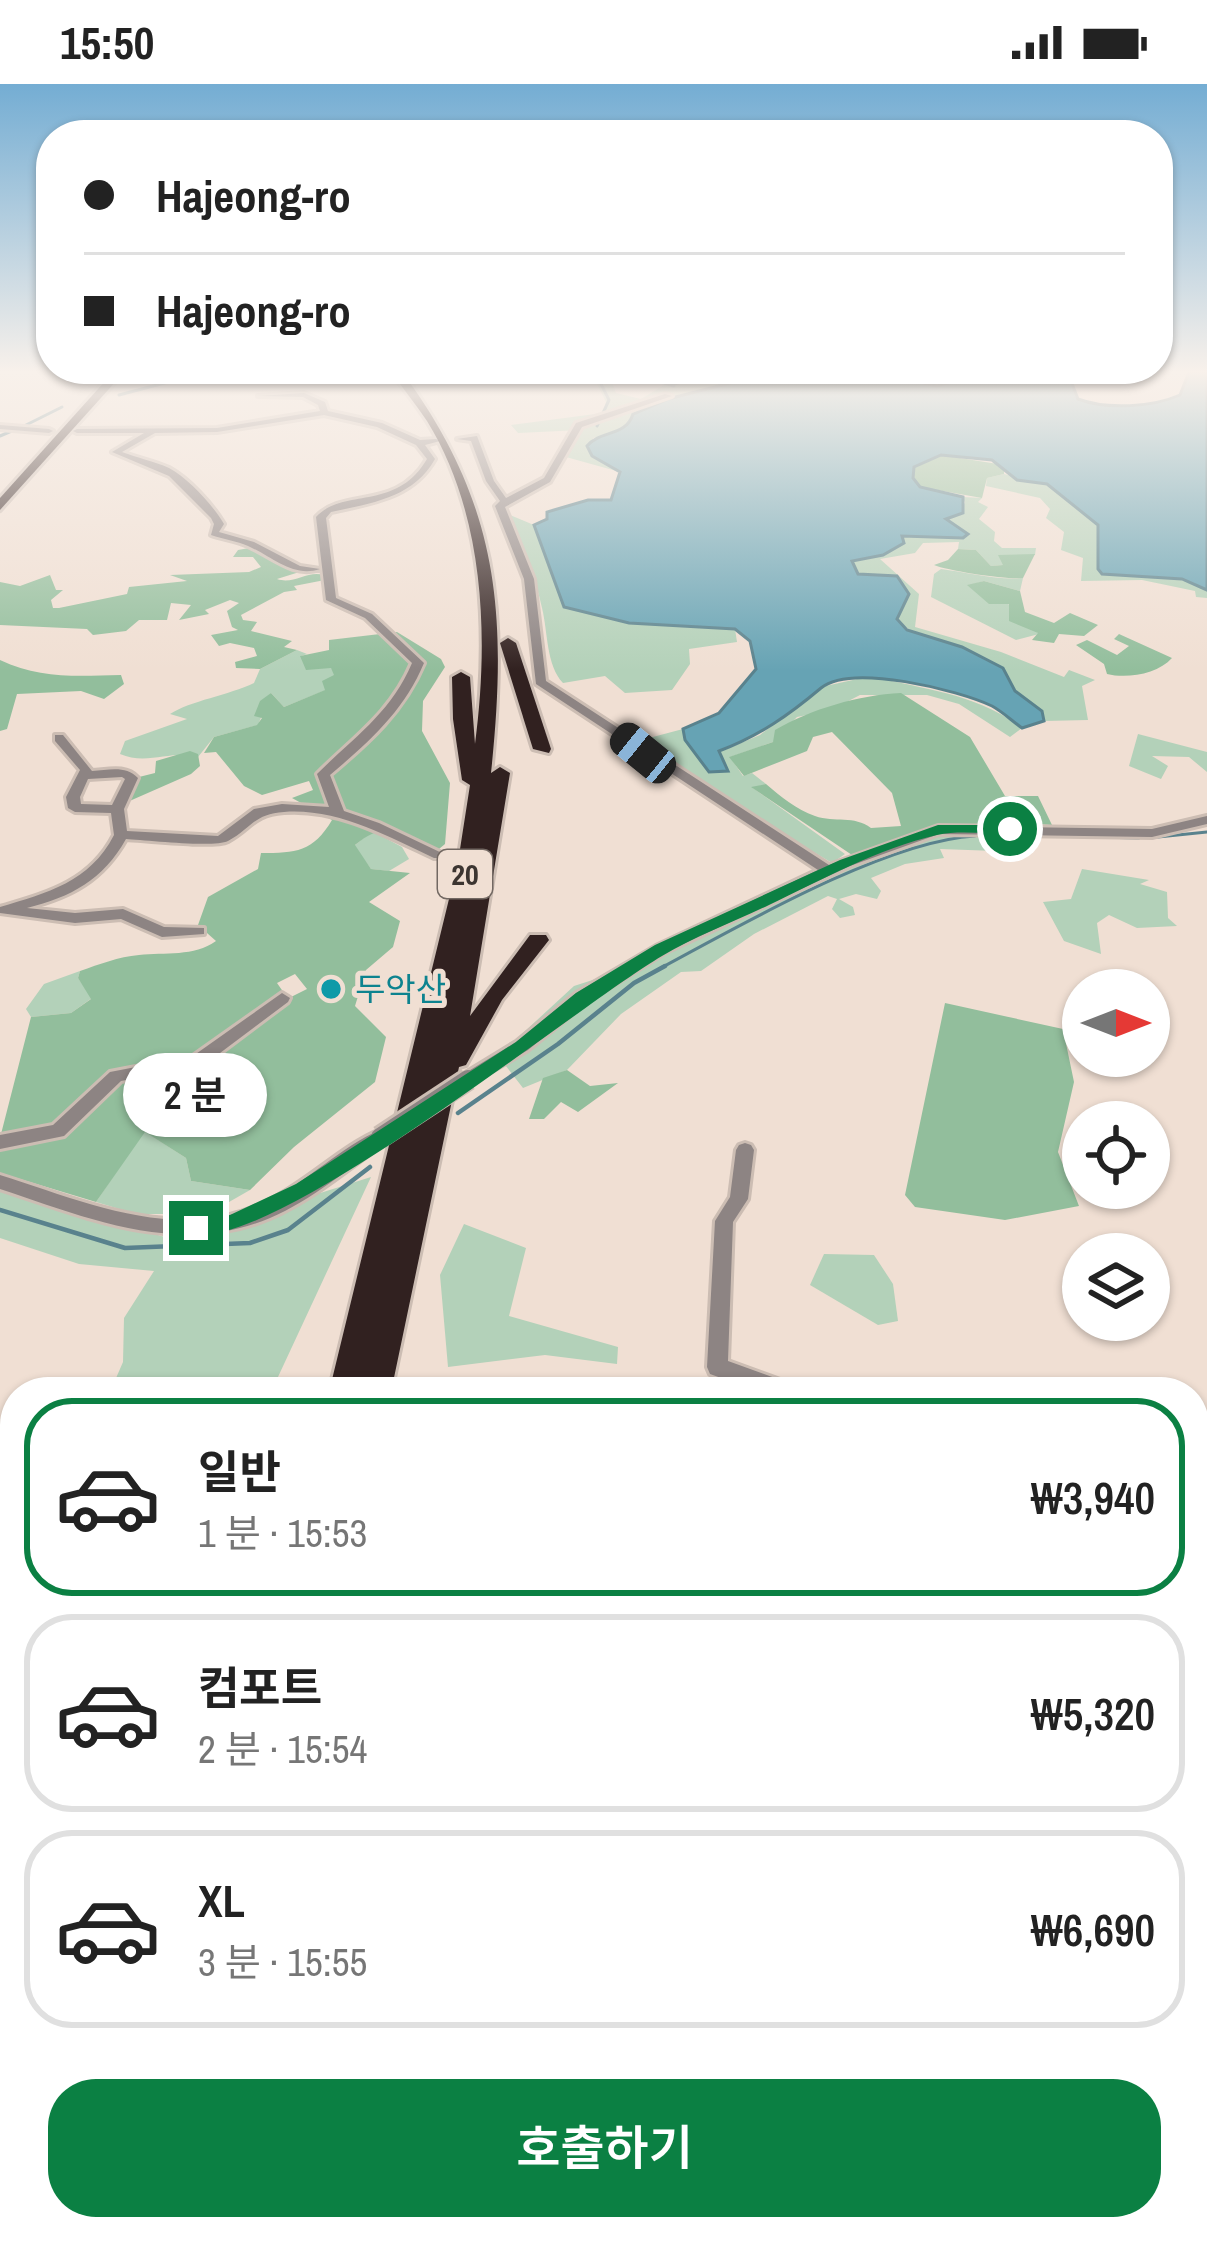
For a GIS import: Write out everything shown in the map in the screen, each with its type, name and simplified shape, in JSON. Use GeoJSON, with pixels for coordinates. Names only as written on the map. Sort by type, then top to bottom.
{"type":"FeatureCollection","features":[{"type":"Feature","properties":{"kind":"highway"},"geometry":{"type":"LineString","coordinates":[[0,497],[25,470]]}},
{"type":"Feature","properties":{"kind":"highway"},"geometry":{"type":"LineString","coordinates":[[0,506],[30,470]]}},
{"type":"Feature","properties":{"kind":"highway"},"geometry":{"type":"LineString","coordinates":[[439,470],[439,478]]}},
{"type":"Feature","properties":{"kind":"highway","name":"20"},"geometry":{"type":"LineString","coordinates":[[348,1377],[470,846],[487,735],[488,581],[474,513],[454,470]]}},
{"type":"Feature","properties":{"kind":"highway","name":"20"},"geometry":{"type":"LineString","coordinates":[[378,1377],[496,816],[506,717],[508,643],[500,563],[470,470]]}},
{"type":"Feature","properties":{"kind":"highway"},"geometry":{"type":"LineString","coordinates":[[508,643],[542,749]]}},
{"type":"Feature","properties":{"kind":"highway"},"geometry":{"type":"LineString","coordinates":[[461,677],[472,780],[470,846]]}},
{"type":"Feature","properties":{"kind":"highway"},"geometry":{"type":"LineString","coordinates":[[441,1088],[493,996],[538,940]]}},
{"type":"Feature","properties":{"kind":"street"},"geometry":{"type":"LineString","coordinates":[[159,470],[177,477],[215,517],[219,524],[214,533],[251,544],[298,569],[315,569]]}},
{"type":"Feature","properties":{"kind":"street"},"geometry":{"type":"LineString","coordinates":[[338,813],[323,774],[389,718],[410,687],[418,663],[388,631],[350,604],[332,600],[321,517],[328,510],[392,493],[422,478],[426,470]]}},
{"type":"Feature","properties":{"kind":"street"},"geometry":{"type":"LineString","coordinates":[[486,470],[505,502]]}},
{"type":"Feature","properties":{"kind":"street"},"geometry":{"type":"LineString","coordinates":[[554,470],[548,480],[500,506],[529,580],[540,682],[829,871]]}},
{"type":"Feature","properties":{"kind":"street"},"geometry":{"type":"LineString","coordinates":[[59,738],[86,770],[74,797],[76,808],[118,809]]}},
{"type":"Feature","properties":{"kind":"street"},"geometry":{"type":"LineString","coordinates":[[4,910],[29,899],[54,896],[90,874],[115,850],[121,835],[118,809],[132,778],[125,773],[82,775]]}},
{"type":"Feature","properties":{"kind":"street"},"geometry":{"type":"LineString","coordinates":[[121,835],[166,833],[221,839],[254,813],[289,809],[338,813],[439,855]]}},
{"type":"Feature","properties":{"kind":"street"},"geometry":{"type":"LineString","coordinates":[[0,1182],[164,1229],[233,1223],[264,1212],[522,1046],[582,997],[661,949],[829,871],[938,830],[1146,833],[1207,820]]}},
{"type":"Feature","properties":{"kind":"street"},"geometry":{"type":"LineString","coordinates":[[4,910],[76,918],[123,914],[163,932],[199,931]]}},
{"type":"Feature","properties":{"kind":"street"},"geometry":{"type":"LineString","coordinates":[[0,1142],[58,1131],[116,1076],[198,1061],[282,998]]}},
{"type":"Feature","properties":{"kind":"street"},"geometry":{"type":"LineString","coordinates":[[745,1377],[717,1367],[724,1221],[739,1199],[746,1150]]}},
{"type":"Feature","properties":{"kind":"green space"},"geometry":{"type":"Polygon","coordinates":[[[914,470],[1004,470],[1004,474],[987,478],[982,498],[920,487],[912,478],[914,470]]]}},
{"type":"Feature","properties":{"kind":"green space"},"geometry":{"type":"Polygon","coordinates":[[[1004,474],[1047,484],[1098,525],[1098,568],[1178,579],[1207,590],[1207,598],[1142,580],[1081,581],[1083,558],[1061,550],[1064,532],[1046,518],[1050,509],[1040,498],[986,486],[987,478],[1004,474]]]}},
{"type":"Feature","properties":{"kind":"green space"},"geometry":{"type":"Polygon","coordinates":[[[963,497],[982,498],[978,502],[988,507],[979,519],[995,532],[994,541],[1002,548],[1036,548],[1035,555],[999,556],[1004,565],[991,566],[976,550],[958,549],[959,542],[923,543],[915,553],[880,559],[919,594],[915,627],[1001,652],[1064,677],[1069,670],[1095,680],[1082,686],[1088,720],[1044,721],[1002,669],[918,635],[897,619],[909,594],[896,576],[858,574],[851,561],[883,555],[903,543],[901,536],[967,534],[944,519],[965,503],[963,497]]]}},
{"type":"Feature","properties":{"kind":"green space"},"geometry":{"type":"Polygon","coordinates":[[[510,515],[534,525],[564,607],[629,623],[735,629],[737,642],[689,649],[690,664],[672,690],[625,693],[605,676],[563,683],[553,667],[536,584],[510,515]]]}},
{"type":"Feature","properties":{"kind":"green space"},"geometry":{"type":"Polygon","coordinates":[[[260,546],[309,569],[277,579],[318,574],[325,580],[294,586],[297,590],[241,615],[243,620],[257,622],[251,631],[292,641],[284,647],[297,650],[260,669],[236,668],[235,662],[257,656],[254,648],[230,643],[219,646],[211,635],[238,630],[232,627],[227,611],[239,603],[230,600],[205,610],[209,614],[179,620],[191,605],[171,603],[167,620],[139,620],[126,631],[93,635],[87,629],[0,625],[0,582],[20,586],[50,575],[56,590],[63,590],[51,600],[53,608],[59,608],[127,594],[129,587],[187,581],[170,575],[249,572],[261,567],[253,557],[233,557],[238,550],[260,546]]]}},
{"type":"Feature","properties":{"kind":"green space"},"geometry":{"type":"Polygon","coordinates":[[[958,549],[976,550],[991,566],[1003,565],[998,555],[1035,554],[1023,578],[934,565],[948,560],[958,549]]]}},
{"type":"Feature","properties":{"kind":"green space"},"geometry":{"type":"Polygon","coordinates":[[[941,569],[1023,578],[1020,591],[984,581],[971,585],[1010,605],[1039,634],[1016,640],[931,597],[934,574],[941,569]]]}},
{"type":"Feature","properties":{"kind":"green space"},"geometry":{"type":"Polygon","coordinates":[[[984,581],[1020,591],[1025,612],[1054,623],[1070,613],[1098,625],[1084,636],[1059,634],[1054,643],[1032,640],[1038,633],[1009,621],[1009,604],[989,604],[967,585],[984,581]]]}},
{"type":"Feature","properties":{"kind":"green space"},"geometry":{"type":"Polygon","coordinates":[[[397,632],[441,659],[445,667],[423,701],[422,731],[450,783],[445,844],[439,849],[386,830],[355,845],[371,869],[410,873],[369,902],[400,921],[393,947],[366,970],[355,1006],[386,1037],[375,1082],[294,1147],[250,1190],[191,1181],[186,1158],[145,1132],[96,1202],[0,1173],[0,1146],[61,1131],[118,1079],[141,1083],[163,1071],[178,1089],[216,1068],[212,1058],[281,1002],[307,989],[295,974],[277,983],[284,993],[197,1058],[115,1071],[57,1126],[0,1138],[31,1017],[71,1013],[91,999],[78,978],[80,971],[131,956],[189,952],[216,941],[198,925],[208,897],[258,869],[261,853],[310,845],[332,820],[292,798],[313,790],[309,781],[262,795],[244,786],[216,752],[204,753],[214,737],[257,725],[262,718],[254,716],[260,701],[271,693],[284,707],[325,690],[322,681],[334,675],[331,668],[306,670],[300,656],[329,650],[329,640],[397,632]]]}},
{"type":"Feature","properties":{"kind":"green space"},"geometry":{"type":"Polygon","coordinates":[[[1119,634],[1172,658],[1151,671],[1107,674],[1104,664],[1076,645],[1087,640],[1117,655],[1129,646],[1114,639],[1119,634]]]}},
{"type":"Feature","properties":{"kind":"green space"},"geometry":{"type":"Polygon","coordinates":[[[297,650],[331,667],[335,675],[326,690],[284,707],[271,693],[258,725],[214,737],[198,757],[120,754],[125,741],[187,719],[170,714],[254,683],[260,669],[297,650]]]}},
{"type":"Feature","properties":{"kind":"green space"},"geometry":{"type":"Polygon","coordinates":[[[0,660],[44,673],[121,675],[124,684],[104,699],[81,691],[17,694],[7,729],[0,731],[0,660]]]}},
{"type":"Feature","properties":{"kind":"green space"},"geometry":{"type":"Polygon","coordinates":[[[871,676],[968,700],[1022,728],[1010,737],[959,704],[927,695],[860,695],[831,710],[797,717],[773,742],[730,757],[743,776],[752,773],[766,784],[753,788],[845,854],[832,863],[642,749],[649,738],[683,729],[685,740],[709,772],[727,772],[719,752],[760,735],[821,687],[871,676]]]}},
{"type":"Feature","properties":{"kind":"green space"},"geometry":{"type":"Polygon","coordinates":[[[901,693],[970,737],[1005,796],[1038,796],[1052,825],[950,826],[852,855],[751,787],[766,784],[795,806],[822,818],[871,828],[901,826],[892,793],[832,732],[813,737],[807,751],[744,776],[729,757],[773,742],[775,730],[820,710],[901,693]]]}},
{"type":"Feature","properties":{"kind":"green space"},"geometry":{"type":"Polygon","coordinates":[[[1138,734],[1207,752],[1207,772],[1189,757],[1152,756],[1168,766],[1161,779],[1129,766],[1138,734]]]}},
{"type":"Feature","properties":{"kind":"green space"},"geometry":{"type":"Polygon","coordinates":[[[190,751],[198,754],[200,766],[191,774],[125,803],[135,778],[155,773],[156,761],[190,751]]]}},
{"type":"Feature","properties":{"kind":"green space"},"geometry":{"type":"Polygon","coordinates":[[[372,831],[402,847],[409,859],[389,871],[371,869],[354,846],[372,831]]]}},
{"type":"Feature","properties":{"kind":"green space"},"geometry":{"type":"Polygon","coordinates":[[[985,832],[996,851],[940,849],[944,858],[905,864],[871,878],[881,891],[877,899],[856,894],[839,899],[853,907],[855,915],[840,918],[832,909],[837,899],[828,896],[754,934],[701,971],[681,972],[621,1014],[567,1070],[523,1088],[498,1056],[574,986],[639,965],[896,848],[942,835],[985,832]]]}},
{"type":"Feature","properties":{"kind":"green space"},"geometry":{"type":"Polygon","coordinates":[[[1082,869],[1149,880],[1140,884],[1167,892],[1168,918],[1177,926],[1137,928],[1109,915],[1097,923],[1101,954],[1064,941],[1043,902],[1071,899],[1082,869]]]}},
{"type":"Feature","properties":{"kind":"green space"},"geometry":{"type":"Polygon","coordinates":[[[80,971],[78,978],[92,998],[71,1013],[31,1017],[26,1009],[44,984],[80,971]]]}},
{"type":"Feature","properties":{"kind":"green space"},"geometry":{"type":"Polygon","coordinates":[[[945,1003],[1062,1029],[1062,1077],[1073,1077],[1074,1082],[1070,1101],[1062,1101],[1058,1152],[1063,1209],[1005,1220],[915,1207],[905,1195],[945,1003]]]}},
{"type":"Feature","properties":{"kind":"green space"},"geometry":{"type":"Polygon","coordinates":[[[567,1070],[590,1086],[618,1083],[578,1112],[561,1102],[544,1119],[529,1119],[543,1078],[567,1070]]]}},
{"type":"Feature","properties":{"kind":"green space"},"geometry":{"type":"Polygon","coordinates":[[[144,1131],[186,1158],[191,1181],[250,1190],[208,1214],[136,1214],[96,1202],[144,1131]]]}},
{"type":"Feature","properties":{"kind":"green space"},"geometry":{"type":"Polygon","coordinates":[[[371,1177],[278,1377],[116,1377],[123,1362],[124,1318],[154,1271],[79,1264],[0,1238],[0,1190],[165,1237],[243,1228],[279,1206],[371,1177]]]}},
{"type":"Feature","properties":{"kind":"green space"},"geometry":{"type":"Polygon","coordinates":[[[464,1224],[526,1248],[509,1316],[618,1347],[617,1364],[545,1355],[448,1367],[440,1275],[464,1224]]]}},
{"type":"Feature","properties":{"kind":"green space"},"geometry":{"type":"Polygon","coordinates":[[[824,1254],[874,1255],[893,1284],[898,1321],[878,1325],[810,1285],[824,1254]]]}},
{"type":"Feature","properties":{"kind":"water"},"geometry":{"type":"Polygon","coordinates":[[[616,470],[914,470],[920,487],[963,497],[963,513],[946,519],[968,534],[963,538],[902,536],[904,543],[883,555],[852,561],[858,574],[897,576],[909,594],[897,619],[907,630],[962,647],[1003,668],[1015,691],[1042,711],[1044,721],[1022,728],[976,700],[905,682],[879,678],[836,681],[760,732],[719,751],[728,771],[709,772],[685,740],[683,729],[719,713],[756,669],[750,641],[735,629],[629,623],[564,607],[534,525],[547,519],[547,512],[588,500],[611,500],[620,472],[616,470]]]}},
{"type":"Feature","properties":{"kind":"water"},"geometry":{"type":"Polygon","coordinates":[[[1004,470],[1207,470],[1207,590],[1182,579],[1102,574],[1098,525],[1047,484],[1017,480],[1004,470]]]}},
{"type":"Feature","properties":{"kind":"waterway"},"geometry":{"type":"LineString","coordinates":[[1158,837],[1207,832]]}},
{"type":"Feature","properties":{"kind":"waterway"},"geometry":{"type":"LineString","coordinates":[[1012,835],[1139,838]]}},
{"type":"Feature","properties":{"kind":"waterway"},"geometry":{"type":"LineString","coordinates":[[659,969],[858,869],[939,841],[975,836]]}},
{"type":"Feature","properties":{"kind":"waterway"},"geometry":{"type":"LineString","coordinates":[[458,1113],[558,1044],[634,983],[665,966]]}},
{"type":"Feature","properties":{"kind":"waterway"},"geometry":{"type":"LineString","coordinates":[[0,1210],[125,1248],[250,1243],[288,1230],[370,1167]]}},
{"type":"Feature","properties":{"kind":"place","name":"두악산"},"geometry":{"type":"Point","coordinates":[331,989]}},
{"type":"Feature","properties":{"kind":"route"},"geometry":{"type":"LineString","coordinates":[[196,1228],[233,1223],[264,1212],[303,1190],[522,1046],[582,997],[661,949],[845,863],[938,830],[1010,829]]}}]}
